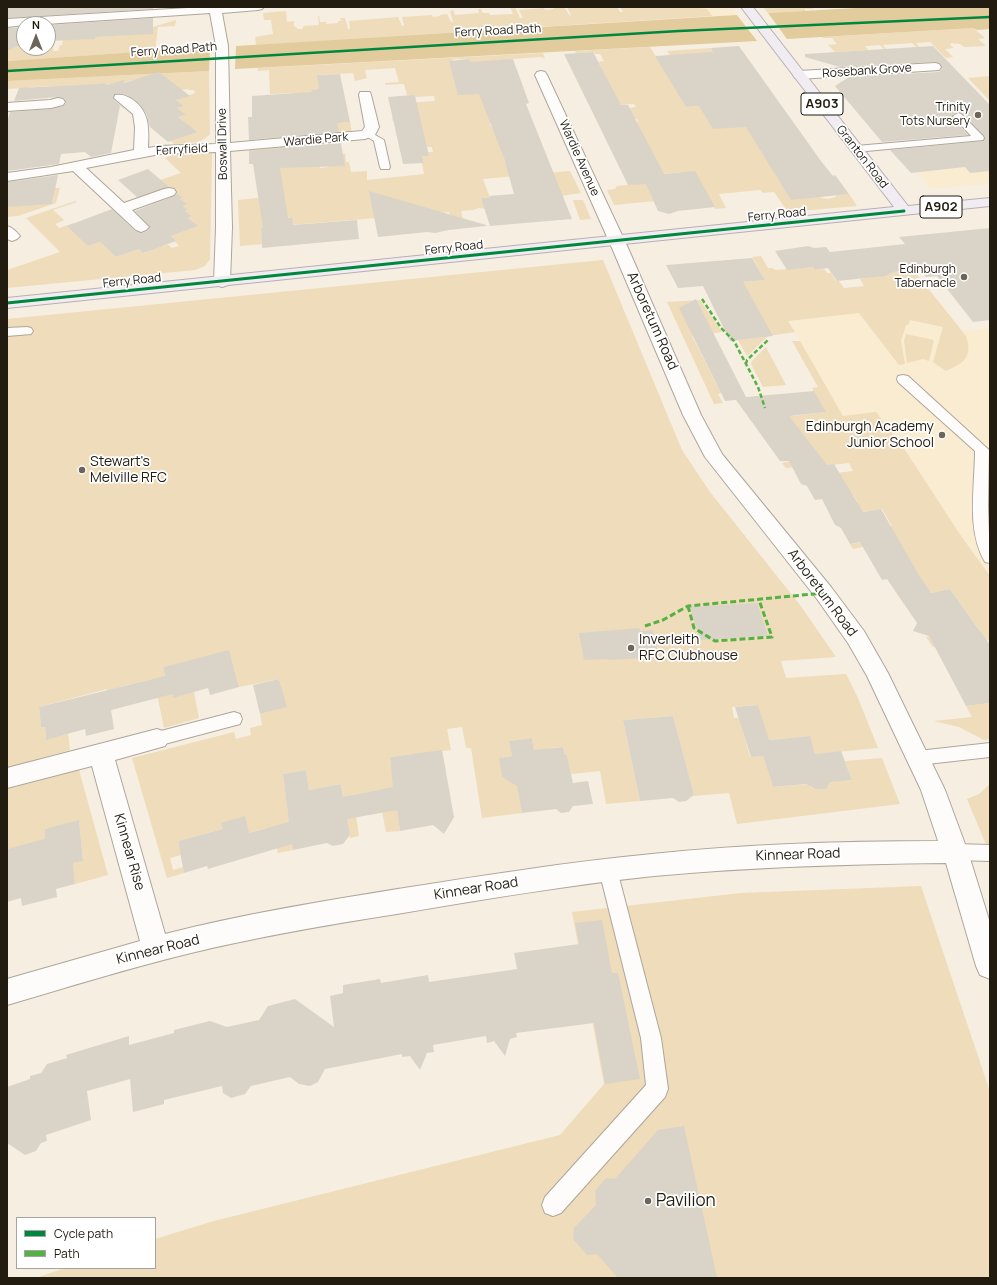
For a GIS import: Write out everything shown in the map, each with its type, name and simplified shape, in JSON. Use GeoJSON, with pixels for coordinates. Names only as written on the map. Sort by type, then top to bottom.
{"type":"FeatureCollection","features":[{"type":"Feature","properties":{"kind":"main road","name":"Granton Road"},"geometry":{"type":"LineString","coordinates":[[750,10],[904,211]]}},
{"type":"Feature","properties":{"kind":"main road"},"geometry":{"type":"LineString","coordinates":[[866,162],[910,193],[984,203]]}},
{"type":"Feature","properties":{"kind":"main road","name":"Ferry Road"},"geometry":{"type":"LineString","coordinates":[[7,304],[984,203]]}},
{"type":"Feature","properties":{"kind":"street"},"geometry":{"type":"LineString","coordinates":[[7,23],[215,8],[258,7]]}},
{"type":"Feature","properties":{"kind":"street","name":"Boswall Drive"},"geometry":{"type":"LineString","coordinates":[[215,8],[222,46],[224,227],[222,282]]}},
{"type":"Feature","properties":{"kind":"street","name":"Rosebank Grove"},"geometry":{"type":"LineString","coordinates":[[799,75],[935,67]]}},
{"type":"Feature","properties":{"kind":"street","name":"Wardie Avenue"},"geometry":{"type":"LineString","coordinates":[[542,75],[617,241]]}},
{"type":"Feature","properties":{"kind":"street","name":"Wardie Park"},"geometry":{"type":"LineString","coordinates":[[222,148],[352,137],[368,134],[372,127],[365,95]]}},
{"type":"Feature","properties":{"kind":"street","name":"Ferryfield"},"geometry":{"type":"LineString","coordinates":[[120,98],[130,103],[140,113],[142,119],[141,153]]}},
{"type":"Feature","properties":{"kind":"street"},"geometry":{"type":"LineString","coordinates":[[7,107],[51,104],[58,102]]}},
{"type":"Feature","properties":{"kind":"street","name":"Ferryfield"},"geometry":{"type":"LineString","coordinates":[[7,177],[76,166],[141,153],[177,149],[222,148]]}},
{"type":"Feature","properties":{"kind":"street"},"geometry":{"type":"LineString","coordinates":[[76,166],[140,227]]}},
{"type":"Feature","properties":{"kind":"street"},"geometry":{"type":"LineString","coordinates":[[121,208],[169,192]]}},
{"type":"Feature","properties":{"kind":"street","name":"Arboretum Road"},"geometry":{"type":"LineString","coordinates":[[617,241],[692,415],[714,457],[820,588],[856,637],[877,673],[933,790],[955,852],[990,966]]}},
{"type":"Feature","properties":{"kind":"street"},"geometry":{"type":"LineString","coordinates":[[7,778],[157,739]]}},
{"type":"Feature","properties":{"kind":"street","name":"Kinnear Rise"},"geometry":{"type":"LineString","coordinates":[[101,754],[156,950]]}},
{"type":"Feature","properties":{"kind":"street","name":"Kinnear Road"},"geometry":{"type":"LineString","coordinates":[[7,992],[156,950],[308,917],[470,890],[608,870],[703,861],[802,854],[955,852]]}},
{"type":"Feature","properties":{"kind":"lane"},"geometry":{"type":"LineString","coordinates":[[856,149],[979,138],[958,116]]}},
{"type":"Feature","properties":{"kind":"lane"},"geometry":{"type":"LineString","coordinates":[[368,134],[379,140],[385,167]]}},
{"type":"Feature","properties":{"kind":"lane"},"geometry":{"type":"LineString","coordinates":[[7,332],[26,330]]}},
{"type":"Feature","properties":{"kind":"lane"},"geometry":{"type":"LineString","coordinates":[[903,378],[982,450],[986,498],[982,531],[985,546],[990,558]]}},
{"type":"Feature","properties":{"kind":"lane"},"geometry":{"type":"LineString","coordinates":[[157,739],[234,719]]}},
{"type":"Feature","properties":{"kind":"lane"},"geometry":{"type":"LineString","coordinates":[[918,758],[990,750]]}},
{"type":"Feature","properties":{"kind":"lane"},"geometry":{"type":"LineString","coordinates":[[955,852],[990,853]]}},
{"type":"Feature","properties":{"kind":"lane"},"geometry":{"type":"LineString","coordinates":[[553,1205],[658,1089],[651,1038],[608,870]]}},
{"type":"Feature","properties":{"kind":"shaded area"},"geometry":{"type":"Polygon","coordinates":[[[510,7],[515,7],[520,18],[523,18],[519,10],[544,8],[545,10],[554,9],[553,7],[564,7],[570,16],[571,15],[567,7],[617,7],[620,12],[623,12],[620,7],[705,7],[699,8],[707,9],[712,16],[256,45],[255,37],[273,34],[271,20],[264,20],[263,13],[286,11],[287,22],[294,21],[294,26],[298,29],[302,29],[304,26],[319,25],[318,16],[320,22],[326,22],[326,24],[338,23],[338,21],[341,21],[340,18],[345,18],[348,29],[350,29],[349,21],[398,17],[402,26],[404,25],[402,17],[432,15],[433,17],[447,14],[451,22],[453,22],[450,11],[453,10],[455,15],[479,13],[478,9],[481,9],[483,13],[489,13],[490,15],[513,14],[510,7]]]}},
{"type":"Feature","properties":{"kind":"shaded area"},"geometry":{"type":"Polygon","coordinates":[[[688,7],[731,7],[737,15],[695,18],[688,7]]]}},
{"type":"Feature","properties":{"kind":"shaded area"},"geometry":{"type":"Polygon","coordinates":[[[763,7],[811,7],[813,9],[805,9],[805,11],[768,13],[763,7]]]}},
{"type":"Feature","properties":{"kind":"shaded area"},"geometry":{"type":"Polygon","coordinates":[[[874,7],[990,7],[990,29],[977,30],[973,28],[787,39],[768,13],[874,7]]]}},
{"type":"Feature","properties":{"kind":"shaded area"},"geometry":{"type":"Polygon","coordinates":[[[737,15],[757,41],[235,69],[236,46],[737,15]]]}},
{"type":"Feature","properties":{"kind":"shaded area"},"geometry":{"type":"Polygon","coordinates":[[[176,20],[175,26],[158,27],[155,51],[7,61],[7,42],[16,43],[16,56],[56,56],[56,51],[58,51],[60,45],[62,45],[64,34],[87,39],[126,35],[176,20]]]}},
{"type":"Feature","properties":{"kind":"shaded area"},"geometry":{"type":"Polygon","coordinates":[[[973,28],[985,38],[978,39],[986,46],[964,47],[960,44],[951,43],[950,45],[954,48],[945,49],[953,57],[946,58],[930,42],[916,43],[919,47],[916,47],[912,43],[883,45],[886,49],[880,45],[865,46],[868,50],[835,52],[828,45],[837,44],[832,38],[822,37],[973,28]]]}},
{"type":"Feature","properties":{"kind":"shaded area"},"geometry":{"type":"Polygon","coordinates":[[[210,47],[209,71],[7,81],[7,61],[210,47]]]}},
{"type":"Feature","properties":{"kind":"shaded area"},"geometry":{"type":"Polygon","coordinates":[[[650,47],[658,60],[673,59],[667,51],[711,48],[713,52],[680,97],[686,107],[700,106],[736,117],[821,198],[828,199],[836,197],[836,195],[849,194],[857,206],[788,212],[774,192],[763,193],[760,190],[719,194],[726,208],[715,209],[710,201],[666,200],[614,205],[607,190],[615,189],[617,186],[636,184],[682,172],[641,176],[630,123],[638,122],[637,119],[628,120],[614,110],[636,107],[634,104],[621,105],[594,67],[601,66],[598,62],[604,61],[600,54],[595,54],[593,52],[576,53],[575,51],[650,47]]]}},
{"type":"Feature","properties":{"kind":"shaded area"},"geometry":{"type":"Polygon","coordinates":[[[543,53],[545,59],[541,57],[512,59],[474,72],[469,59],[453,59],[454,60],[449,62],[497,92],[502,122],[490,123],[491,127],[499,127],[505,162],[512,161],[516,176],[483,179],[490,198],[481,199],[487,209],[479,208],[461,211],[463,219],[453,226],[449,212],[291,225],[291,217],[274,219],[277,227],[261,228],[262,244],[240,246],[238,200],[276,196],[283,188],[283,186],[272,186],[249,160],[249,150],[293,146],[294,156],[319,164],[320,168],[328,167],[328,163],[345,153],[346,162],[349,162],[351,172],[367,171],[367,180],[424,174],[422,163],[424,163],[422,156],[429,156],[428,152],[433,152],[432,147],[427,147],[413,120],[393,121],[392,118],[412,116],[409,103],[435,101],[434,96],[413,97],[412,95],[407,95],[404,84],[385,85],[385,83],[399,82],[395,68],[365,70],[367,78],[355,81],[353,73],[317,75],[332,88],[312,90],[313,101],[329,123],[350,122],[352,133],[341,133],[327,124],[294,96],[294,93],[270,94],[269,70],[258,71],[258,68],[543,53]]]}},
{"type":"Feature","properties":{"kind":"shaded area"},"geometry":{"type":"Polygon","coordinates":[[[209,71],[210,134],[203,140],[189,143],[174,144],[171,141],[198,132],[193,128],[185,131],[187,124],[178,117],[185,115],[177,108],[184,106],[176,100],[195,93],[194,90],[182,90],[137,84],[132,80],[117,85],[114,83],[107,85],[105,83],[97,85],[30,87],[27,95],[25,88],[7,89],[7,81],[209,71]]]}},
{"type":"Feature","properties":{"kind":"shaded area"},"geometry":{"type":"Polygon","coordinates":[[[990,76],[990,101],[968,78],[990,76]]]}},
{"type":"Feature","properties":{"kind":"shaded area"},"geometry":{"type":"Polygon","coordinates":[[[182,153],[212,153],[210,259],[205,266],[195,270],[7,288],[7,270],[60,252],[26,218],[75,201],[77,202],[53,210],[64,220],[55,224],[59,228],[74,223],[88,246],[100,242],[116,257],[139,249],[144,253],[151,250],[160,242],[164,246],[167,244],[172,248],[179,246],[171,236],[197,226],[188,218],[192,216],[185,211],[188,210],[183,206],[180,199],[183,198],[170,188],[138,198],[130,190],[181,173],[165,158],[182,153]]]}},
{"type":"Feature","properties":{"kind":"shaded area"},"geometry":{"type":"Polygon","coordinates":[[[990,165],[990,184],[931,189],[916,172],[990,165]]]}},
{"type":"Feature","properties":{"kind":"shaded area"},"geometry":{"type":"Polygon","coordinates":[[[570,171],[581,193],[561,196],[516,176],[570,171]]]}},
{"type":"Feature","properties":{"kind":"shaded area"},"geometry":{"type":"Polygon","coordinates":[[[55,188],[60,188],[56,203],[18,216],[7,217],[7,207],[11,207],[12,203],[53,202],[55,188]]]}},
{"type":"Feature","properties":{"kind":"shaded area"},"geometry":{"type":"Polygon","coordinates":[[[573,200],[583,200],[591,219],[580,220],[573,200]]]}},
{"type":"Feature","properties":{"kind":"shaded area"},"geometry":{"type":"Polygon","coordinates":[[[895,247],[966,336],[968,343],[967,354],[958,365],[946,371],[933,362],[943,327],[910,320],[908,325],[906,325],[901,341],[905,364],[899,365],[859,313],[788,321],[795,332],[768,336],[747,356],[738,340],[764,337],[742,281],[765,280],[752,257],[761,256],[768,268],[776,270],[813,267],[815,270],[824,269],[827,273],[831,273],[836,281],[839,281],[844,288],[864,286],[860,279],[892,273],[895,247]]]}},
{"type":"Feature","properties":{"kind":"shaded area"},"geometry":{"type":"Polygon","coordinates":[[[603,260],[682,450],[710,492],[800,605],[836,657],[781,661],[786,678],[846,674],[858,698],[878,748],[815,754],[809,736],[769,740],[741,724],[750,757],[763,756],[773,787],[810,784],[810,787],[815,789],[826,789],[827,782],[852,780],[845,761],[882,758],[900,804],[737,824],[729,793],[694,796],[673,716],[623,720],[640,801],[606,804],[600,771],[571,774],[567,755],[565,755],[563,747],[550,748],[535,759],[532,738],[510,741],[512,756],[503,757],[505,766],[501,770],[502,777],[507,780],[516,778],[522,813],[482,818],[471,748],[466,748],[462,727],[447,729],[451,750],[442,751],[446,771],[412,754],[390,757],[400,831],[386,832],[378,790],[353,795],[359,836],[350,838],[341,784],[309,790],[306,770],[283,774],[293,850],[278,853],[276,845],[271,846],[266,828],[249,833],[222,823],[223,829],[178,841],[181,855],[170,858],[173,870],[183,867],[184,873],[167,878],[132,758],[234,732],[236,739],[251,735],[250,728],[262,725],[260,714],[286,707],[279,679],[239,687],[229,651],[163,667],[167,686],[171,685],[174,697],[194,692],[199,718],[164,728],[154,679],[119,687],[122,707],[111,710],[107,689],[39,707],[41,727],[45,727],[46,739],[68,734],[70,750],[7,768],[7,319],[603,260]],[[758,705],[732,707],[734,718],[761,716],[758,705]]]}},
{"type":"Feature","properties":{"kind":"shaded area"},"geometry":{"type":"Polygon","coordinates":[[[700,300],[722,332],[692,336],[721,393],[718,394],[723,403],[714,404],[667,302],[700,300]]]}},
{"type":"Feature","properties":{"kind":"shaded area","name":"Edinburgh Academy Junior School"},"geometry":{"type":"Polygon","coordinates":[[[941,304],[962,331],[990,328],[990,576],[959,533],[907,453],[876,413],[843,416],[788,321],[941,304]]]}},
{"type":"Feature","properties":{"kind":"shaded area"},"geometry":{"type":"Polygon","coordinates":[[[906,334],[934,340],[929,361],[923,359],[907,363],[904,341],[906,334]]]}},
{"type":"Feature","properties":{"kind":"shaded area"},"geometry":{"type":"Polygon","coordinates":[[[792,341],[800,341],[843,416],[876,412],[907,453],[959,533],[990,576],[990,640],[975,642],[973,637],[933,647],[926,637],[979,629],[950,589],[931,593],[926,586],[898,591],[906,552],[902,546],[865,551],[863,547],[853,549],[850,544],[894,538],[888,527],[892,526],[882,509],[854,513],[829,505],[857,501],[853,495],[850,495],[837,473],[853,471],[849,463],[798,469],[796,467],[786,468],[782,463],[818,455],[779,424],[788,407],[793,416],[825,412],[812,388],[818,387],[792,341]]]}},
{"type":"Feature","properties":{"kind":"shaded area"},"geometry":{"type":"Polygon","coordinates":[[[766,347],[786,385],[763,387],[751,364],[752,361],[766,347]]]}},
{"type":"Feature","properties":{"kind":"shaded area"},"geometry":{"type":"Polygon","coordinates":[[[990,703],[990,739],[984,740],[959,727],[934,721],[972,717],[966,706],[990,703]]]}},
{"type":"Feature","properties":{"kind":"shaded area"},"geometry":{"type":"Polygon","coordinates":[[[79,770],[108,875],[75,884],[73,863],[83,860],[79,821],[45,829],[46,857],[11,848],[7,849],[7,789],[79,770]]]}},
{"type":"Feature","properties":{"kind":"shaded area"},"geometry":{"type":"Polygon","coordinates":[[[990,784],[990,847],[987,847],[967,799],[979,794],[990,784]]]}},
{"type":"Feature","properties":{"kind":"shaded area"},"geometry":{"type":"Polygon","coordinates":[[[921,886],[990,1092],[990,1278],[36,1278],[62,1269],[156,1269],[156,1239],[214,1221],[560,1135],[604,1084],[572,912],[741,893],[921,886]]]}},
{"type":"Feature","properties":{"kind":"building"},"geometry":{"type":"Polygon","coordinates":[[[7,7],[153,7],[153,9],[16,16],[16,17],[7,18],[7,7]]]}},
{"type":"Feature","properties":{"kind":"building"},"geometry":{"type":"Polygon","coordinates":[[[153,18],[153,34],[56,41],[56,24],[153,18]]]}},
{"type":"Feature","properties":{"kind":"building"},"geometry":{"type":"Polygon","coordinates":[[[16,27],[16,47],[7,51],[7,28],[16,27]]]}},
{"type":"Feature","properties":{"kind":"building"},"geometry":{"type":"Polygon","coordinates":[[[739,46],[821,161],[833,176],[835,175],[849,194],[791,200],[746,127],[713,129],[699,106],[686,107],[655,56],[713,52],[711,48],[739,46]]]}},
{"type":"Feature","properties":{"kind":"building"},"geometry":{"type":"Polygon","coordinates":[[[933,46],[990,105],[990,171],[970,173],[965,167],[911,173],[890,150],[983,141],[985,137],[962,113],[958,112],[952,115],[952,117],[968,135],[882,142],[835,86],[849,77],[939,72],[942,68],[939,63],[840,67],[805,57],[805,54],[933,46]]]}},
{"type":"Feature","properties":{"kind":"building"},"geometry":{"type":"Polygon","coordinates":[[[593,52],[621,105],[628,105],[664,174],[695,171],[715,207],[678,211],[669,214],[658,211],[646,184],[628,185],[564,54],[593,52]]]}},
{"type":"Feature","properties":{"kind":"building"},"geometry":{"type":"Polygon","coordinates":[[[469,59],[470,62],[513,59],[529,103],[526,104],[572,219],[490,226],[481,198],[514,194],[504,158],[479,94],[458,95],[449,61],[469,59]]]}},
{"type":"Feature","properties":{"kind":"building"},"geometry":{"type":"Polygon","coordinates":[[[159,72],[190,96],[176,100],[184,106],[177,108],[186,115],[178,117],[198,132],[168,142],[150,127],[146,113],[137,102],[125,94],[115,94],[113,99],[127,111],[120,106],[111,153],[91,157],[85,152],[61,154],[59,164],[7,171],[7,122],[10,112],[51,109],[63,106],[66,103],[64,98],[58,97],[14,101],[19,88],[105,83],[107,85],[124,80],[124,83],[159,72]]]}},
{"type":"Feature","properties":{"kind":"building"},"geometry":{"type":"Polygon","coordinates":[[[340,74],[350,122],[337,123],[339,132],[249,140],[248,117],[252,117],[252,96],[312,92],[311,90],[319,89],[317,75],[340,74]]]}},
{"type":"Feature","properties":{"kind":"building"},"geometry":{"type":"Polygon","coordinates":[[[415,96],[429,156],[422,156],[424,163],[403,164],[388,97],[415,96]]]}},
{"type":"Feature","properties":{"kind":"building"},"geometry":{"type":"Polygon","coordinates":[[[341,143],[345,166],[280,168],[288,218],[292,217],[293,225],[357,220],[359,239],[262,248],[261,228],[263,228],[253,164],[249,164],[249,151],[341,143]]]}},
{"type":"Feature","properties":{"kind":"building"},"geometry":{"type":"Polygon","coordinates":[[[148,169],[169,187],[137,197],[118,180],[148,169]]]}},
{"type":"Feature","properties":{"kind":"building"},"geometry":{"type":"Polygon","coordinates":[[[58,175],[52,204],[7,207],[7,182],[58,175]]]}},
{"type":"Feature","properties":{"kind":"building"},"geometry":{"type":"Polygon","coordinates":[[[369,191],[486,226],[435,233],[427,232],[378,237],[369,191]]]}},
{"type":"Feature","properties":{"kind":"building"},"geometry":{"type":"Polygon","coordinates":[[[177,193],[183,198],[180,199],[187,204],[183,206],[188,210],[185,211],[192,216],[188,218],[198,226],[171,236],[176,241],[143,253],[139,249],[116,257],[100,242],[88,246],[67,226],[112,209],[135,231],[142,233],[147,231],[150,227],[135,211],[174,196],[177,193]]]}},
{"type":"Feature","properties":{"kind":"building"},"geometry":{"type":"Polygon","coordinates":[[[990,228],[990,320],[973,322],[937,276],[926,277],[919,269],[896,271],[885,276],[837,281],[828,268],[815,270],[813,267],[787,270],[775,251],[808,246],[814,248],[826,247],[830,252],[905,244],[899,237],[990,228]]]}},
{"type":"Feature","properties":{"kind":"building"},"geometry":{"type":"Polygon","coordinates":[[[752,258],[765,280],[743,282],[773,336],[730,341],[703,286],[678,288],[666,265],[752,258]]]}},
{"type":"Feature","properties":{"kind":"building"},"geometry":{"type":"Polygon","coordinates":[[[696,299],[746,397],[814,391],[826,412],[789,416],[827,465],[834,464],[863,512],[881,509],[931,593],[950,589],[990,645],[990,703],[966,706],[929,636],[913,631],[917,623],[887,579],[882,580],[860,542],[850,544],[841,528],[835,525],[822,499],[815,500],[807,486],[801,484],[789,461],[780,461],[736,400],[725,401],[679,308],[696,299]]]}},
{"type":"Feature","properties":{"kind":"building"},"geometry":{"type":"Polygon","coordinates":[[[757,603],[768,636],[700,640],[690,607],[757,603]]]}},
{"type":"Feature","properties":{"kind":"building","name":"Inverleith RFC Clubhouse"},"geometry":{"type":"Polygon","coordinates":[[[639,628],[640,631],[653,630],[659,657],[584,660],[579,633],[639,628]]]}},
{"type":"Feature","properties":{"kind":"building"},"geometry":{"type":"Polygon","coordinates":[[[229,650],[239,687],[210,695],[208,688],[173,698],[173,694],[111,710],[114,729],[86,736],[85,729],[46,740],[45,727],[41,727],[39,707],[165,676],[163,667],[229,650]]]}},
{"type":"Feature","properties":{"kind":"building"},"geometry":{"type":"Polygon","coordinates":[[[279,679],[287,707],[260,714],[253,685],[279,679]]]}},
{"type":"Feature","properties":{"kind":"building"},"geometry":{"type":"Polygon","coordinates":[[[758,705],[769,740],[810,736],[815,754],[841,751],[852,780],[830,782],[826,789],[815,789],[806,784],[773,787],[763,756],[751,757],[735,707],[758,705]]]}},
{"type":"Feature","properties":{"kind":"building"},"geometry":{"type":"Polygon","coordinates":[[[673,716],[694,795],[686,801],[679,802],[673,798],[640,801],[623,720],[673,716]]]}},
{"type":"Feature","properties":{"kind":"building"},"geometry":{"type":"Polygon","coordinates":[[[532,738],[534,750],[563,747],[565,755],[567,755],[573,783],[588,781],[593,804],[573,806],[569,812],[561,813],[556,809],[522,813],[517,786],[502,777],[499,758],[512,756],[509,741],[532,738]]]}},
{"type":"Feature","properties":{"kind":"building"},"geometry":{"type":"Polygon","coordinates":[[[442,750],[454,817],[444,834],[433,825],[400,831],[397,810],[347,819],[350,835],[343,844],[333,846],[327,843],[293,850],[292,844],[208,869],[207,866],[184,873],[178,841],[223,829],[221,823],[245,816],[249,833],[289,822],[283,774],[306,770],[309,790],[341,784],[343,797],[393,787],[390,757],[442,750]]]}},
{"type":"Feature","properties":{"kind":"building"},"geometry":{"type":"Polygon","coordinates":[[[79,820],[83,861],[73,863],[75,884],[56,889],[57,897],[22,906],[21,898],[7,902],[7,849],[45,839],[45,829],[79,820]]]}},
{"type":"Feature","properties":{"kind":"building"},"geometry":{"type":"Polygon","coordinates":[[[602,920],[612,973],[618,973],[640,1079],[605,1084],[594,1023],[516,1033],[517,1037],[510,1039],[505,1056],[494,1041],[487,1043],[486,1036],[433,1045],[434,1052],[427,1053],[420,1070],[410,1056],[402,1057],[402,1054],[325,1069],[318,1082],[310,1086],[299,1084],[290,1077],[251,1086],[245,1094],[231,1098],[223,1093],[222,1086],[164,1100],[164,1104],[133,1112],[130,1079],[87,1091],[91,1120],[46,1135],[47,1141],[41,1143],[36,1151],[25,1155],[7,1143],[7,1087],[30,1079],[30,1076],[41,1073],[47,1064],[67,1058],[66,1055],[129,1036],[129,1045],[174,1033],[174,1030],[210,1021],[227,1027],[259,1020],[268,1006],[295,999],[334,1027],[330,996],[343,993],[343,985],[380,979],[381,983],[428,975],[429,982],[517,969],[514,953],[579,944],[575,923],[602,920]]]}},
{"type":"Feature","properties":{"kind":"building","name":"Pavilion"},"geometry":{"type":"Polygon","coordinates":[[[684,1126],[717,1278],[618,1278],[597,1254],[587,1255],[573,1239],[574,1228],[596,1205],[595,1191],[606,1178],[615,1179],[658,1130],[684,1126]]]}},
{"type":"Feature","properties":{"kind":"marked path"},"geometry":{"type":"LineString","coordinates":[[702,299],[721,328],[734,341],[758,387],[765,408]]}},
{"type":"Feature","properties":{"kind":"marked path"},"geometry":{"type":"LineString","coordinates":[[746,364],[747,360],[768,340]]}},
{"type":"Feature","properties":{"kind":"marked path"},"geometry":{"type":"LineString","coordinates":[[645,626],[663,620],[688,606],[824,593]]}},
{"type":"Feature","properties":{"kind":"marked path"},"geometry":{"type":"LineString","coordinates":[[688,606],[694,628],[715,641],[772,637],[759,600]]}},
{"type":"Feature","properties":{"kind":"cycle path","name":"Ferry Road Path"},"geometry":{"type":"LineString","coordinates":[[7,71],[679,31],[990,17]]}},
{"type":"Feature","properties":{"kind":"cycle path"},"geometry":{"type":"LineString","coordinates":[[7,303],[904,211]]}},
{"type":"Feature","properties":{"kind":"place","name":"Trinity Tots Nursery"},"geometry":{"type":"Point","coordinates":[978,115]}},
{"type":"Feature","properties":{"kind":"place","name":"Edinburgh Tabernacle"},"geometry":{"type":"Point","coordinates":[964,277]}},
{"type":"Feature","properties":{"kind":"place","name":"Edinburgh Academy Junior School"},"geometry":{"type":"Point","coordinates":[942,435]}},
{"type":"Feature","properties":{"kind":"place","name":"Stewart's Melville RFC"},"geometry":{"type":"Point","coordinates":[82,470]}},
{"type":"Feature","properties":{"kind":"place","name":"Inverleith RFC Clubhouse"},"geometry":{"type":"Point","coordinates":[631,648]}},
{"type":"Feature","properties":{"kind":"place","name":"Pavilion"},"geometry":{"type":"Point","coordinates":[648,1201]}}]}
